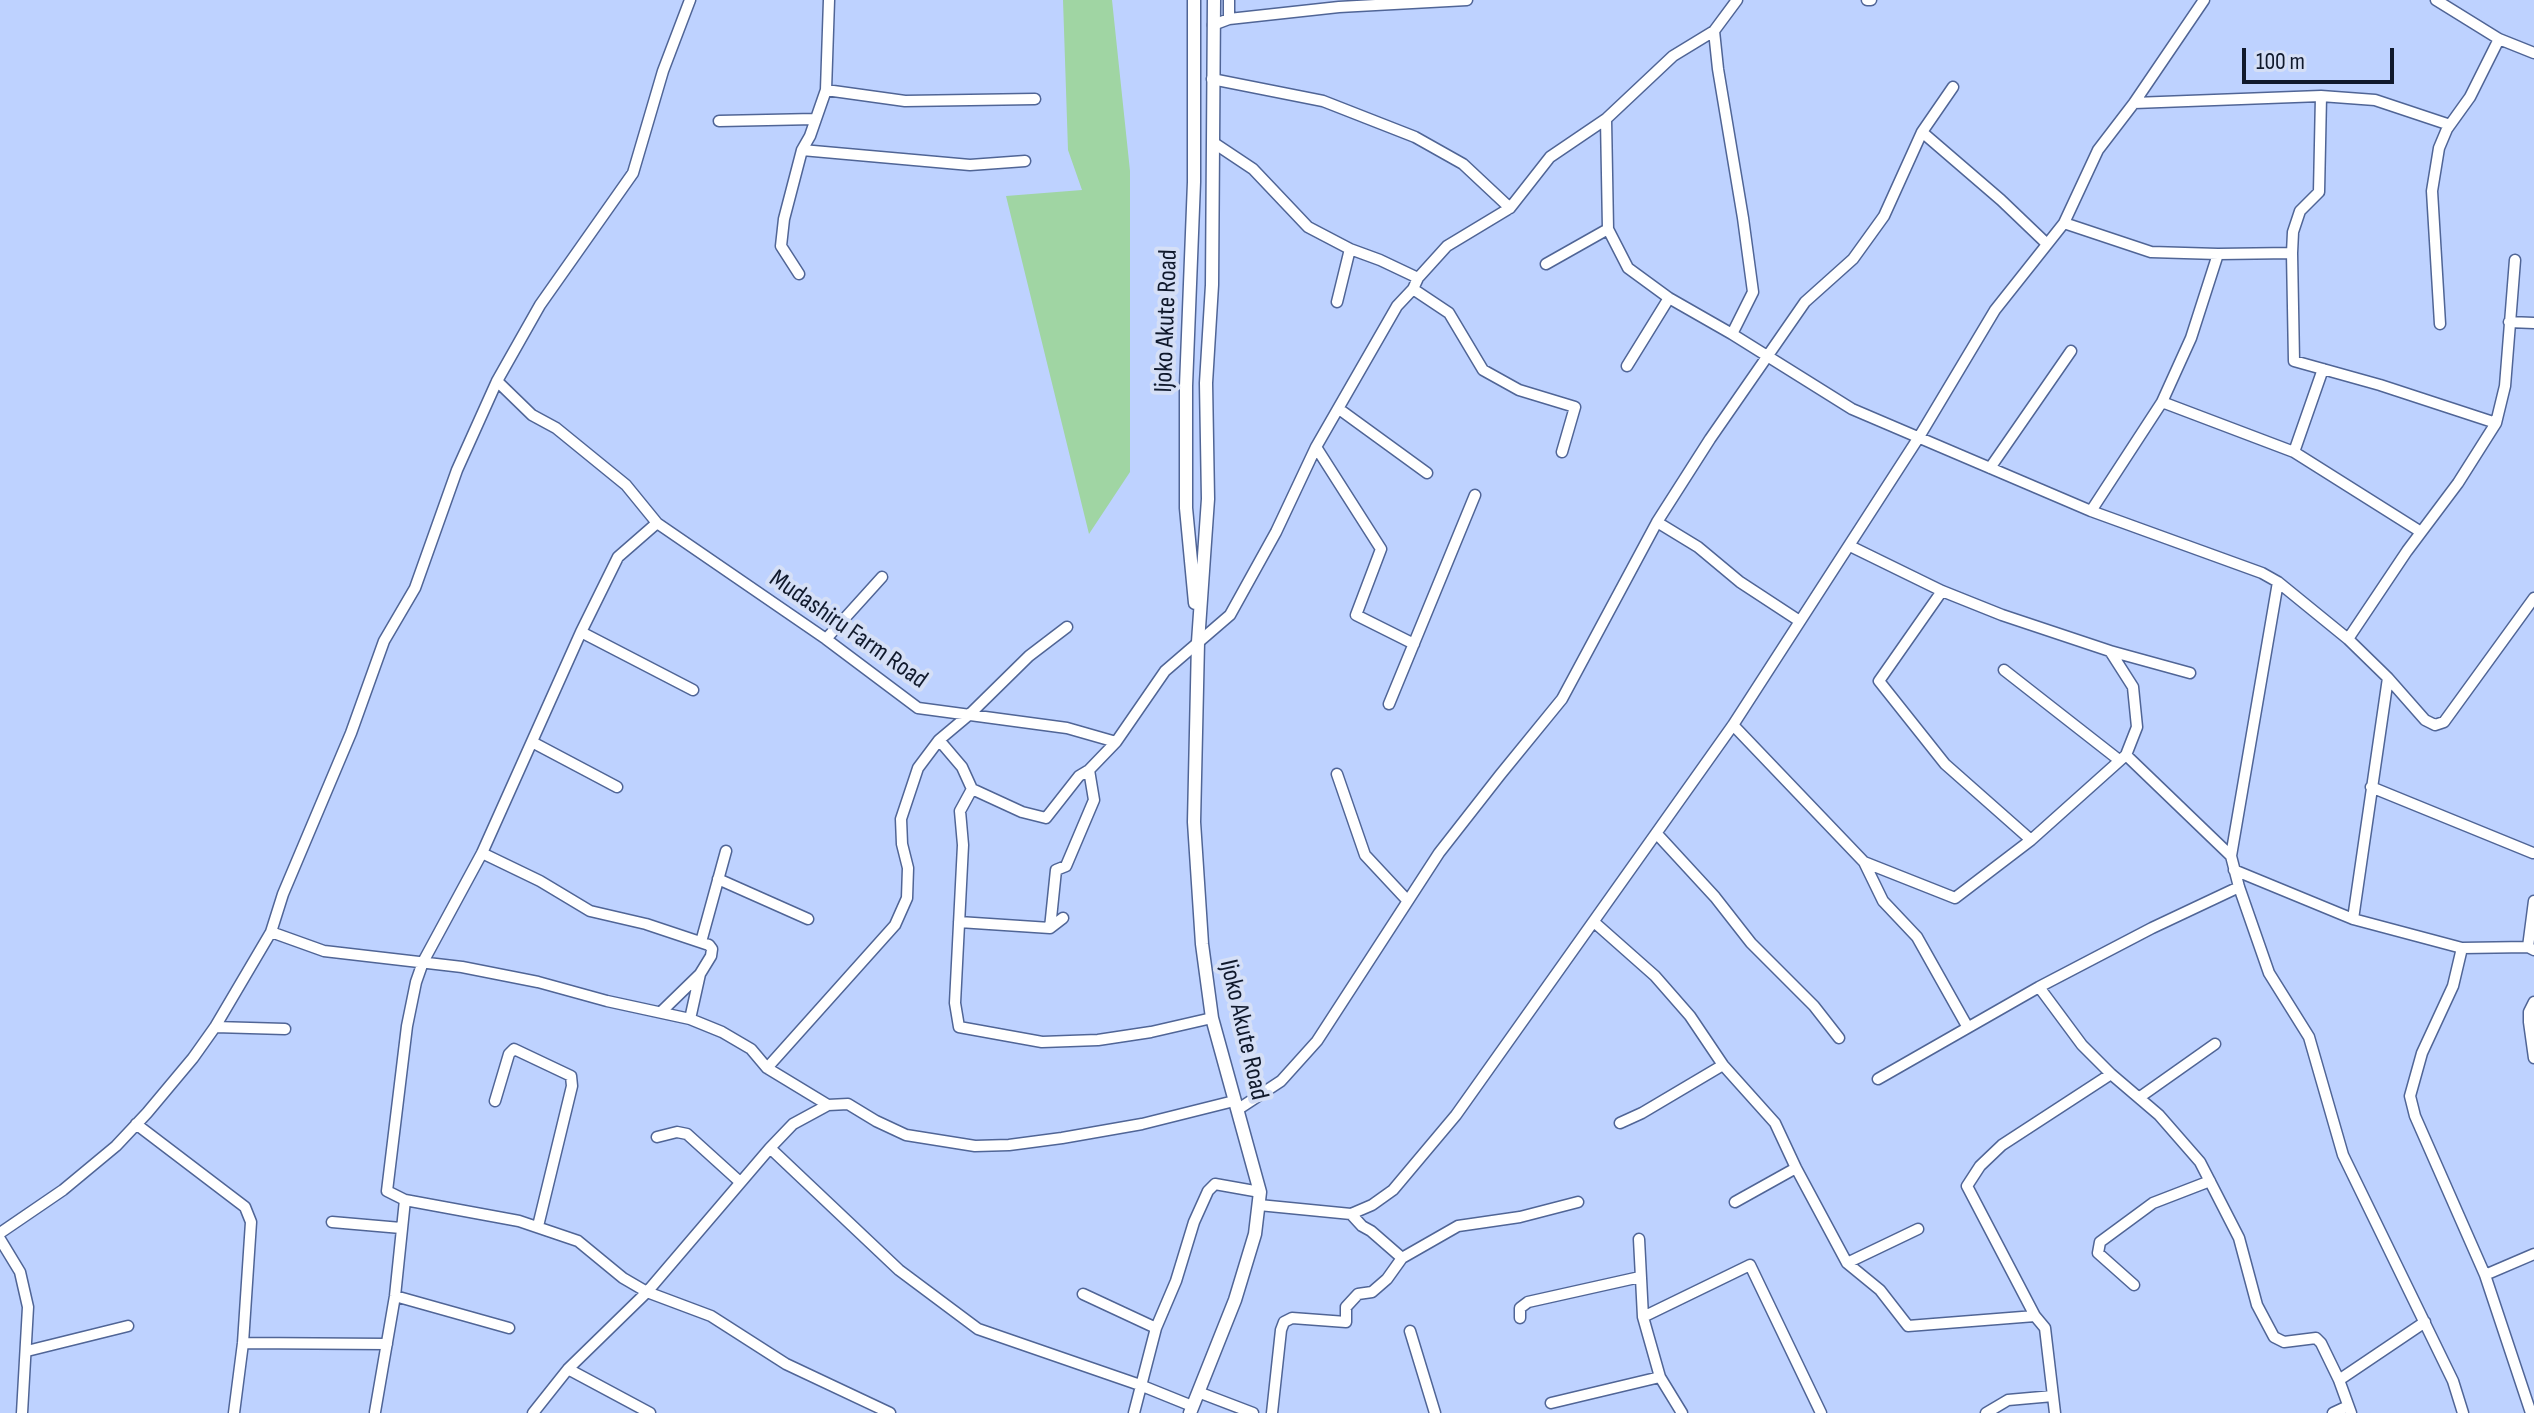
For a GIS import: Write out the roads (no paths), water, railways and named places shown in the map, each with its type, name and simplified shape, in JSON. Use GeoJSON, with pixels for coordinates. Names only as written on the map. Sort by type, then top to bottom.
{"type":"FeatureCollection","features":[{"type":"Feature","properties":{"kind":"main road","name":"Ijoko Akute Road"},"geometry":{"type":"LineString","coordinates":[[1194,0],[1194,182],[1186,386],[1186,508],[1198,642]]}},
{"type":"Feature","properties":{"kind":"main road","name":"Ijoko Akute Road"},"geometry":{"type":"LineString","coordinates":[[1191,1410],[1235,1300],[1255,1234],[1260,1198],[1212,1018],[1202,944],[1194,822],[1198,642],[1208,499],[1206,383],[1212,285],[1214,0]]}},
{"type":"Feature","properties":{"kind":"street"},"geometry":{"type":"LineString","coordinates":[[22,1413],[28,1307],[20,1272],[0,1236],[63,1190],[116,1146],[136,1124],[193,1058],[215,1027],[271,932],[283,894],[351,733],[384,641],[415,588],[457,470],[497,381],[540,305],[633,173],[663,71],[690,0]]}},
{"type":"Feature","properties":{"kind":"street"},"geometry":{"type":"LineString","coordinates":[[799,274],[781,246],[784,219],[802,150],[826,90],[829,0]]}},
{"type":"Feature","properties":{"kind":"street"},"geometry":{"type":"LineString","coordinates":[[1229,0],[1229,19]]}},
{"type":"Feature","properties":{"kind":"street"},"geometry":{"type":"LineString","coordinates":[[1213,25],[1229,19],[1339,7],[1467,0]]}},
{"type":"Feature","properties":{"kind":"street"},"geometry":{"type":"LineString","coordinates":[[939,740],[962,767],[972,789],[1022,812],[1046,818],[1079,776],[1116,742],[1165,671],[1230,615],[1276,532],[1316,447],[1397,306],[1415,283],[1447,246],[1510,208],[1550,157],[1606,119],[1673,56],[1714,31],[1737,0]]}},
{"type":"Feature","properties":{"kind":"street"},"geometry":{"type":"LineString","coordinates":[[1134,1413],[1156,1328],[1176,1281],[1194,1222],[1208,1191],[1215,1184],[1260,1198],[1351,1214],[1372,1205],[1393,1190],[1456,1115],[1733,725],[1919,437],[1995,310],[2064,223],[2098,150],[2204,0]]}},
{"type":"Feature","properties":{"kind":"street"},"geometry":{"type":"LineString","coordinates":[[2436,0],[2499,39],[2534,53]]}},
{"type":"Feature","properties":{"kind":"street"},"geometry":{"type":"LineString","coordinates":[[1714,31],[1753,292],[1732,334]]}},
{"type":"Feature","properties":{"kind":"street"},"geometry":{"type":"LineString","coordinates":[[2440,324],[2432,191],[2439,148],[2450,125],[2470,97],[2499,39]]}},
{"type":"Feature","properties":{"kind":"street"},"geometry":{"type":"LineString","coordinates":[[1212,79],[1323,101],[1415,137],[1463,164],[1510,208]]}},
{"type":"Feature","properties":{"kind":"street"},"geometry":{"type":"LineString","coordinates":[[533,1413],[568,1369],[647,1292],[770,1148],[793,1124],[828,1105],[848,1104],[906,1135],[975,1146],[1009,1145],[1236,1106],[1281,1081],[1317,1041],[1439,853],[1562,699],[1657,522],[1710,439],[1805,302],[1853,259],[1884,216],[1922,132],[1953,87]]}},
{"type":"Feature","properties":{"kind":"street"},"geometry":{"type":"LineString","coordinates":[[826,90],[905,101],[1035,99]]}},
{"type":"Feature","properties":{"kind":"street"},"geometry":{"type":"LineString","coordinates":[[2134,103],[2321,96],[2375,100],[2450,125]]}},
{"type":"Feature","properties":{"kind":"street"},"geometry":{"type":"LineString","coordinates":[[2321,96],[2319,192],[2300,211],[2293,232],[2294,361],[2496,423]]}},
{"type":"Feature","properties":{"kind":"street"},"geometry":{"type":"LineString","coordinates":[[719,121],[815,119]]}},
{"type":"Feature","properties":{"kind":"street"},"geometry":{"type":"LineString","coordinates":[[1606,119],[1608,229],[1628,268],[1669,298],[1852,409],[2091,511],[2218,555],[2278,582],[2348,639],[2425,720],[2435,725],[2444,722],[2534,598]]}},
{"type":"Feature","properties":{"kind":"street"},"geometry":{"type":"LineString","coordinates":[[1922,132],[2047,244]]}},
{"type":"Feature","properties":{"kind":"street"},"geometry":{"type":"LineString","coordinates":[[1214,143],[1253,169],[1308,227],[1350,249],[1380,260],[1415,283],[1449,313],[1483,370],[1519,390],[1575,407],[1562,452]]}},
{"type":"Feature","properties":{"kind":"street"},"geometry":{"type":"LineString","coordinates":[[802,150],[970,165],[1025,161]]}},
{"type":"Feature","properties":{"kind":"street"},"geometry":{"type":"LineString","coordinates":[[2064,223],[2151,252],[2292,253]]}},
{"type":"Feature","properties":{"kind":"street"},"geometry":{"type":"LineString","coordinates":[[1546,264],[1608,229]]}},
{"type":"Feature","properties":{"kind":"street"},"geometry":{"type":"LineString","coordinates":[[1337,302],[1350,249]]}},
{"type":"Feature","properties":{"kind":"street"},"geometry":{"type":"LineString","coordinates":[[2091,511],[2162,402],[2191,338],[2218,254]]}},
{"type":"Feature","properties":{"kind":"street"},"geometry":{"type":"LineString","coordinates":[[2348,639],[2458,483],[2496,423],[2505,386],[2515,260]]}},
{"type":"Feature","properties":{"kind":"street"},"geometry":{"type":"LineString","coordinates":[[1627,366],[1669,298]]}},
{"type":"Feature","properties":{"kind":"street"},"geometry":{"type":"LineString","coordinates":[[2509,322],[2534,323]]}},
{"type":"Feature","properties":{"kind":"street"},"geometry":{"type":"LineString","coordinates":[[1990,468],[2071,351]]}},
{"type":"Feature","properties":{"kind":"street"},"geometry":{"type":"LineString","coordinates":[[2294,452],[2323,369]]}},
{"type":"Feature","properties":{"kind":"street","name":"Mudashiru Farm Road"},"geometry":{"type":"LineString","coordinates":[[497,381],[532,415],[556,428],[626,485],[657,523],[826,639],[918,708],[1067,728],[1116,742]]}},
{"type":"Feature","properties":{"kind":"street"},"geometry":{"type":"LineString","coordinates":[[2162,402],[2294,452],[2421,532]]}},
{"type":"Feature","properties":{"kind":"street"},"geometry":{"type":"LineString","coordinates":[[1339,409],[1427,473]]}},
{"type":"Feature","properties":{"kind":"street"},"geometry":{"type":"LineString","coordinates":[[1316,447],[1381,549],[1356,615],[1414,644]]}},
{"type":"Feature","properties":{"kind":"street"},"geometry":{"type":"LineString","coordinates":[[1389,704],[1475,495]]}},
{"type":"Feature","properties":{"kind":"street"},"geometry":{"type":"LineString","coordinates":[[1657,522],[1698,547],[1740,582],[1798,620]]}},
{"type":"Feature","properties":{"kind":"street"},"geometry":{"type":"LineString","coordinates":[[657,523],[618,557],[482,853],[423,962],[407,1026],[387,1191],[405,1200],[519,1221],[578,1241],[623,1278],[647,1292],[711,1316],[786,1364],[890,1413]]}},
{"type":"Feature","properties":{"kind":"street"},"geometry":{"type":"LineString","coordinates":[[1850,546],[1942,591],[2002,615],[2110,651],[2190,673]]}},
{"type":"Feature","properties":{"kind":"street"},"geometry":{"type":"LineString","coordinates":[[826,639],[882,577]]}},
{"type":"Feature","properties":{"kind":"street"},"geometry":{"type":"LineString","coordinates":[[2278,582],[2231,856],[2234,870],[2269,973],[2309,1037],[2343,1155],[2453,1381],[2463,1413]]}},
{"type":"Feature","properties":{"kind":"street"},"geometry":{"type":"LineString","coordinates":[[1942,591],[1879,681],[1945,764],[2031,840]]}},
{"type":"Feature","properties":{"kind":"street"},"geometry":{"type":"LineString","coordinates":[[767,1068],[895,925],[907,898],[908,868],[902,844],[901,819],[918,768],[939,740],[1029,656],[1067,627]]}},
{"type":"Feature","properties":{"kind":"street"},"geometry":{"type":"LineString","coordinates":[[581,632],[693,690]]}},
{"type":"Feature","properties":{"kind":"street"},"geometry":{"type":"LineString","coordinates":[[1864,862],[1955,898],[2031,840],[2122,758],[2137,727],[2133,687],[2110,651]]}},
{"type":"Feature","properties":{"kind":"street"},"geometry":{"type":"LineString","coordinates":[[2004,670],[2122,758],[2231,856]]}},
{"type":"Feature","properties":{"kind":"street"},"geometry":{"type":"LineString","coordinates":[[2353,919],[2388,678]]}},
{"type":"Feature","properties":{"kind":"street"},"geometry":{"type":"LineString","coordinates":[[1733,725],[1864,862],[1883,901],[1917,937],[1967,1026]]}},
{"type":"Feature","properties":{"kind":"street"},"geometry":{"type":"LineString","coordinates":[[532,742],[617,787]]}},
{"type":"Feature","properties":{"kind":"street"},"geometry":{"type":"LineString","coordinates":[[1050,928],[1056,870],[1066,866],[1094,800],[1089,770]]}},
{"type":"Feature","properties":{"kind":"street"},"geometry":{"type":"LineString","coordinates":[[1337,774],[1365,855],[1407,900]]}},
{"type":"Feature","properties":{"kind":"street"},"geometry":{"type":"LineString","coordinates":[[2371,787],[2534,854]]}},
{"type":"Feature","properties":{"kind":"street"},"geometry":{"type":"LineString","coordinates":[[972,789],[960,811],[963,845],[955,1003],[959,1027],[1042,1042],[1098,1040],[1212,1018]]}},
{"type":"Feature","properties":{"kind":"street"},"geometry":{"type":"LineString","coordinates":[[1657,834],[1715,897],[1751,943],[1814,1006],[1839,1038]]}},
{"type":"Feature","properties":{"kind":"street"},"geometry":{"type":"LineString","coordinates":[[701,942],[726,851]]}},
{"type":"Feature","properties":{"kind":"street"},"geometry":{"type":"LineString","coordinates":[[482,853],[540,881],[590,911],[646,924],[709,945],[712,949],[700,974],[690,1019]]}},
{"type":"Feature","properties":{"kind":"street"},"geometry":{"type":"LineString","coordinates":[[2234,870],[2353,919],[2462,948],[2531,948],[2534,901]]}},
{"type":"Feature","properties":{"kind":"street"},"geometry":{"type":"LineString","coordinates":[[718,879],[808,919]]}},
{"type":"Feature","properties":{"kind":"street"},"geometry":{"type":"LineString","coordinates":[[1878,1079],[2039,987],[2239,887]]}},
{"type":"Feature","properties":{"kind":"street"},"geometry":{"type":"LineString","coordinates":[[959,922],[1050,928],[1063,918]]}},
{"type":"Feature","properties":{"kind":"street"},"geometry":{"type":"LineString","coordinates":[[1594,922],[1655,976],[1690,1016],[1723,1065],[1775,1123],[1847,1263],[1880,1290],[1908,1326],[2035,1316]]}},
{"type":"Feature","properties":{"kind":"street"},"geometry":{"type":"LineString","coordinates":[[271,932],[324,951],[423,962],[538,982],[690,1019],[722,1032],[751,1049],[767,1068],[828,1105]]}},
{"type":"Feature","properties":{"kind":"street"},"geometry":{"type":"LineString","coordinates":[[2462,948],[2453,986],[2422,1053],[2410,1096],[2415,1116],[2485,1275],[2531,1413]]}},
{"type":"Feature","properties":{"kind":"street"},"geometry":{"type":"LineString","coordinates":[[662,1011],[700,974]]}},
{"type":"Feature","properties":{"kind":"street"},"geometry":{"type":"LineString","coordinates":[[2039,987],[2074,1034],[2111,1074],[2140,1097],[2188,1146],[2239,1238],[2257,1305],[2274,1337],[2284,1342],[2316,1338],[2321,1343],[2349,1409],[2333,1413]]}},
{"type":"Feature","properties":{"kind":"street"},"geometry":{"type":"LineString","coordinates":[[2534,1002],[2529,1012],[2529,1022],[2534,1058]]}},
{"type":"Feature","properties":{"kind":"street"},"geometry":{"type":"LineString","coordinates":[[215,1027],[285,1029]]}},
{"type":"Feature","properties":{"kind":"street"},"geometry":{"type":"LineString","coordinates":[[2140,1097],[2215,1044]]}},
{"type":"Feature","properties":{"kind":"street"},"geometry":{"type":"LineString","coordinates":[[495,1101],[509,1054],[514,1049],[571,1076],[572,1086],[538,1226]]}},
{"type":"Feature","properties":{"kind":"street"},"geometry":{"type":"LineString","coordinates":[[1620,1123],[1723,1065]]}},
{"type":"Feature","properties":{"kind":"street"},"geometry":{"type":"LineString","coordinates":[[2055,1413],[2045,1328],[2035,1316],[1967,1186],[1980,1166],[2002,1145],[2111,1074]]}},
{"type":"Feature","properties":{"kind":"street"},"geometry":{"type":"LineString","coordinates":[[136,1124],[245,1207],[251,1222],[243,1343],[234,1413]]}},
{"type":"Feature","properties":{"kind":"street"},"geometry":{"type":"LineString","coordinates":[[657,1137],[677,1132],[687,1134],[740,1182]]}},
{"type":"Feature","properties":{"kind":"street"},"geometry":{"type":"LineString","coordinates":[[770,1148],[899,1270],[962,1320],[978,1329],[1140,1385],[1191,1410]]}},
{"type":"Feature","properties":{"kind":"street"},"geometry":{"type":"LineString","coordinates":[[1735,1202],[1796,1168]]}},
{"type":"Feature","properties":{"kind":"street"},"geometry":{"type":"LineString","coordinates":[[2134,1285],[2098,1253],[2100,1242],[2153,1203],[2210,1181]]}},
{"type":"Feature","properties":{"kind":"street"},"geometry":{"type":"LineString","coordinates":[[375,1412],[395,1296],[405,1200]]}},
{"type":"Feature","properties":{"kind":"street"},"geometry":{"type":"LineString","coordinates":[[1272,1413],[1284,1322],[1292,1318],[1346,1322],[1346,1307],[1358,1294],[1372,1292],[1402,1258],[1458,1226],[1520,1217],[1578,1202]]}},
{"type":"Feature","properties":{"kind":"street"},"geometry":{"type":"LineString","coordinates":[[1351,1214],[1402,1258]]}},
{"type":"Feature","properties":{"kind":"street"},"geometry":{"type":"LineString","coordinates":[[332,1222],[401,1228]]}},
{"type":"Feature","properties":{"kind":"street"},"geometry":{"type":"LineString","coordinates":[[1847,1263],[1918,1229]]}},
{"type":"Feature","properties":{"kind":"street"},"geometry":{"type":"LineString","coordinates":[[1639,1239],[1643,1317],[1660,1377],[1682,1413]]}},
{"type":"Feature","properties":{"kind":"street"},"geometry":{"type":"LineString","coordinates":[[2485,1275],[2534,1254]]}},
{"type":"Feature","properties":{"kind":"street"},"geometry":{"type":"LineString","coordinates":[[1643,1317],[1750,1265],[1821,1413]]}},
{"type":"Feature","properties":{"kind":"street"},"geometry":{"type":"LineString","coordinates":[[1520,1318],[1520,1308],[1528,1302],[1640,1277]]}},
{"type":"Feature","properties":{"kind":"street"},"geometry":{"type":"LineString","coordinates":[[1083,1294],[1156,1328]]}},
{"type":"Feature","properties":{"kind":"street"},"geometry":{"type":"LineString","coordinates":[[395,1296],[509,1328]]}},
{"type":"Feature","properties":{"kind":"street"},"geometry":{"type":"LineString","coordinates":[[2339,1380],[2425,1322]]}},
{"type":"Feature","properties":{"kind":"street"},"geometry":{"type":"LineString","coordinates":[[27,1351],[128,1326]]}},
{"type":"Feature","properties":{"kind":"street"},"geometry":{"type":"LineString","coordinates":[[1410,1331],[1435,1413]]}},
{"type":"Feature","properties":{"kind":"street"},"geometry":{"type":"LineString","coordinates":[[243,1343],[387,1344]]}},
{"type":"Feature","properties":{"kind":"street"},"geometry":{"type":"LineString","coordinates":[[568,1369],[650,1413]]}},
{"type":"Feature","properties":{"kind":"street"},"geometry":{"type":"LineString","coordinates":[[1551,1403],[1660,1377]]}},
{"type":"Feature","properties":{"kind":"street"},"geometry":{"type":"LineString","coordinates":[[1198,1392],[1253,1413]]}},
{"type":"Feature","properties":{"kind":"street"},"geometry":{"type":"LineString","coordinates":[[1986,1413],[2008,1400],[2053,1396]]}}]}
